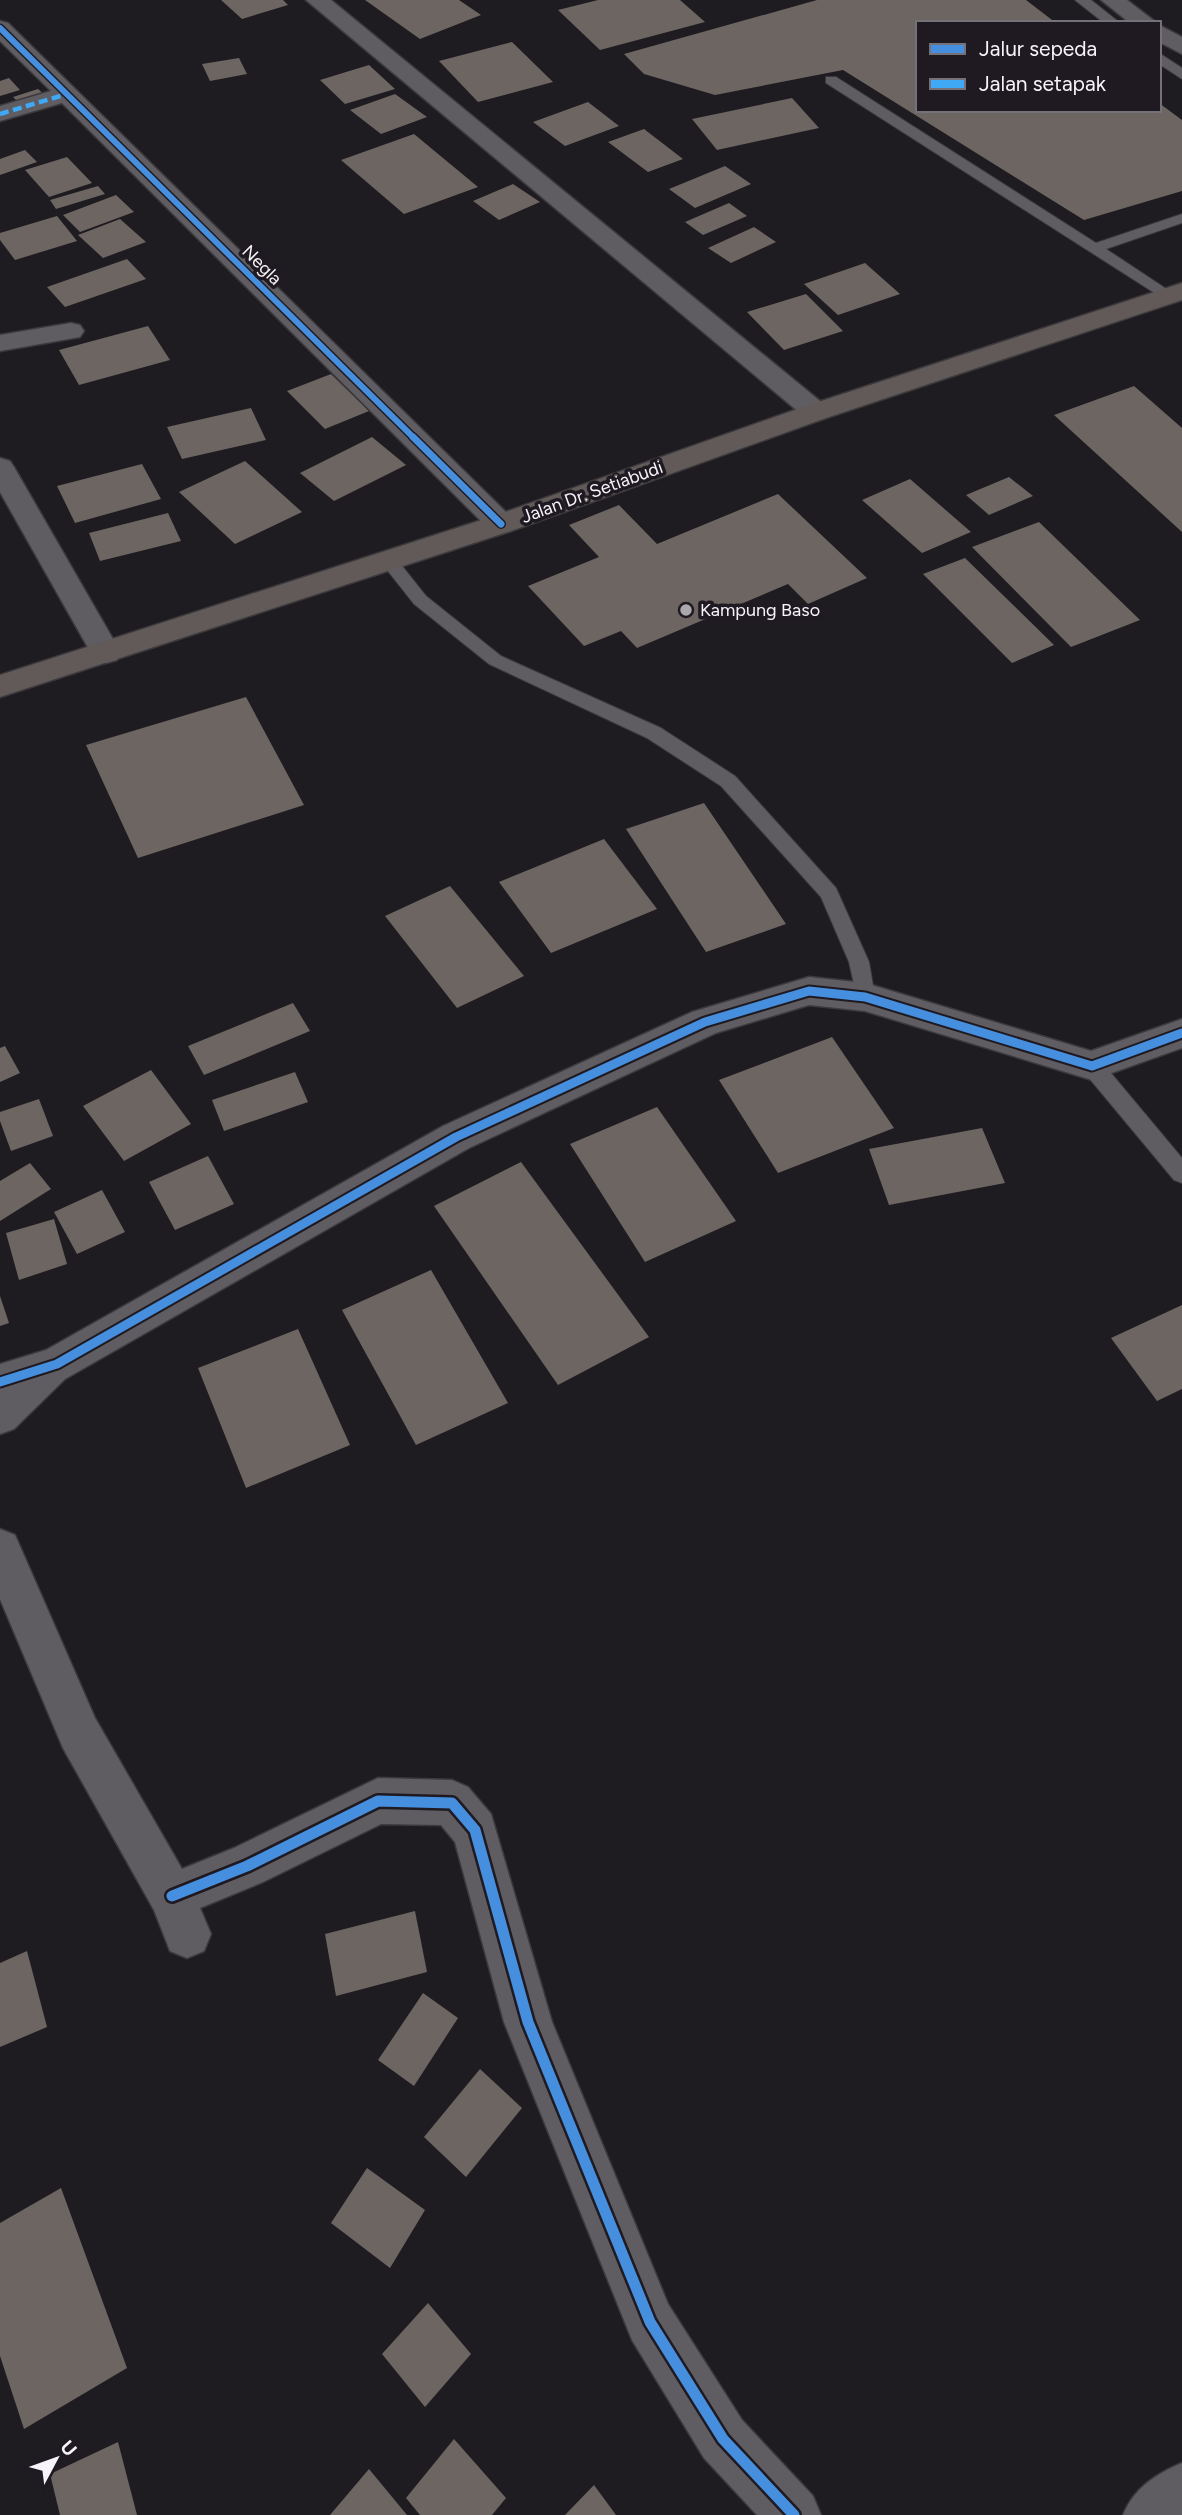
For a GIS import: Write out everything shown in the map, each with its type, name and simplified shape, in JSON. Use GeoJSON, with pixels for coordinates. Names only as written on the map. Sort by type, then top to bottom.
{"type":"FeatureCollection","features":[{"type":"Feature","properties":{"kind":"main road","name":"Jalan Dr. Setiabudi"},"geometry":{"type":"LineString","coordinates":[[0,686],[501,524],[816,412],[1176,294]]}},
{"type":"Feature","properties":{"kind":"street"},"geometry":{"type":"LineString","coordinates":[[317,0],[816,412]]}},
{"type":"Feature","properties":{"kind":"street"},"geometry":{"type":"LineString","coordinates":[[1112,0],[1143,21]]}},
{"type":"Feature","properties":{"kind":"street","name":"Negla"},"geometry":{"type":"LineString","coordinates":[[0,29],[501,524]]}},
{"type":"Feature","properties":{"kind":"street"},"geometry":{"type":"LineString","coordinates":[[1161,33],[1182,47]]}},
{"type":"Feature","properties":{"kind":"street"},"geometry":{"type":"LineString","coordinates":[[0,114],[67,94]]}},
{"type":"Feature","properties":{"kind":"street"},"geometry":{"type":"LineString","coordinates":[[0,343],[71,331]]}},
{"type":"Feature","properties":{"kind":"street"},"geometry":{"type":"LineString","coordinates":[[0,467],[106,653]]}},
{"type":"Feature","properties":{"kind":"street"},"geometry":{"type":"LineString","coordinates":[[0,1382],[57,1364],[456,1137],[705,1022],[809,991],[865,997],[1092,1066],[1182,1033]]}},
{"type":"Feature","properties":{"kind":"street"},"geometry":{"type":"LineString","coordinates":[[0,1416],[57,1364]]}},
{"type":"Feature","properties":{"kind":"street"},"geometry":{"type":"LineString","coordinates":[[0,1549],[79,1733],[180,1915],[247,1866],[378,1801],[452,1803],[475,1830],[528,2022],[650,2322],[723,2439],[794,2515]]}},
{"type":"Feature","properties":{"kind":"street"},"geometry":{"type":"LineString","coordinates":[[1150,2515],[1182,2490]]}},
{"type":"Feature","properties":{"kind":"lane"},"geometry":{"type":"LineString","coordinates":[[1082,0],[1110,21]]}},
{"type":"Feature","properties":{"kind":"lane"},"geometry":{"type":"LineString","coordinates":[[1161,59],[1182,75]]}},
{"type":"Feature","properties":{"kind":"lane"},"geometry":{"type":"LineString","coordinates":[[831,80],[1093,249],[1176,294]]}},
{"type":"Feature","properties":{"kind":"lane"},"geometry":{"type":"LineString","coordinates":[[1093,249],[1182,218]]}},
{"type":"Feature","properties":{"kind":"lane"},"geometry":{"type":"LineString","coordinates":[[389,561],[420,600],[495,660],[654,733],[728,781],[829,893],[859,962],[865,997]]}},
{"type":"Feature","properties":{"kind":"lane"},"geometry":{"type":"LineString","coordinates":[[1092,1066],[1182,1174]]}},
{"type":"Feature","properties":{"kind":"building"},"geometry":{"type":"Polygon","coordinates":[[[221,0],[283,0],[288,5],[242,19],[221,0]]]}},
{"type":"Feature","properties":{"kind":"building"},"geometry":{"type":"Polygon","coordinates":[[[365,0],[459,0],[481,15],[420,39],[365,0]]]}},
{"type":"Feature","properties":{"kind":"building"},"geometry":{"type":"Polygon","coordinates":[[[598,0],[680,0],[705,22],[600,50],[558,10],[598,0]]]}},
{"type":"Feature","properties":{"kind":"building"},"geometry":{"type":"Polygon","coordinates":[[[817,0],[1026,0],[1053,21],[916,21],[916,112],[1161,112],[1161,104],[1182,120],[1182,191],[1084,220],[843,70],[715,95],[644,74],[624,54],[817,0]]]}},
{"type":"Feature","properties":{"kind":"building"},"geometry":{"type":"Polygon","coordinates":[[[512,42],[553,82],[478,102],[439,61],[512,42]]]}},
{"type":"Feature","properties":{"kind":"building"},"geometry":{"type":"Polygon","coordinates":[[[239,58],[247,74],[210,81],[202,64],[239,58]]]}},
{"type":"Feature","properties":{"kind":"building"},"geometry":{"type":"Polygon","coordinates":[[[369,65],[395,89],[345,104],[320,80],[369,65]]]}},
{"type":"Feature","properties":{"kind":"building"},"geometry":{"type":"Polygon","coordinates":[[[9,78],[20,90],[0,96],[0,81],[9,78]]]}},
{"type":"Feature","properties":{"kind":"building"},"geometry":{"type":"Polygon","coordinates":[[[38,89],[47,97],[22,106],[13,97],[38,89]]]}},
{"type":"Feature","properties":{"kind":"building"},"geometry":{"type":"Polygon","coordinates":[[[395,94],[427,117],[381,134],[350,110],[395,94]]]}},
{"type":"Feature","properties":{"kind":"building"},"geometry":{"type":"Polygon","coordinates":[[[792,98],[819,128],[717,150],[692,119],[792,98]]]}},
{"type":"Feature","properties":{"kind":"building"},"geometry":{"type":"Polygon","coordinates":[[[588,102],[619,126],[565,146],[533,122],[588,102]]]}},
{"type":"Feature","properties":{"kind":"building"},"geometry":{"type":"Polygon","coordinates":[[[644,129],[683,159],[648,172],[608,142],[644,129]]]}},
{"type":"Feature","properties":{"kind":"building"},"geometry":{"type":"Polygon","coordinates":[[[414,134],[478,187],[404,214],[341,160],[414,134]]]}},
{"type":"Feature","properties":{"kind":"building"},"geometry":{"type":"Polygon","coordinates":[[[25,150],[37,162],[0,175],[0,159],[25,150]]]}},
{"type":"Feature","properties":{"kind":"building"},"geometry":{"type":"Polygon","coordinates":[[[67,157],[92,183],[49,197],[25,170],[67,157]]]}},
{"type":"Feature","properties":{"kind":"building"},"geometry":{"type":"Polygon","coordinates":[[[725,166],[751,184],[695,208],[669,189],[725,166]]]}},
{"type":"Feature","properties":{"kind":"building"},"geometry":{"type":"Polygon","coordinates":[[[513,184],[540,202],[499,220],[473,201],[513,184]]]}},
{"type":"Feature","properties":{"kind":"building"},"geometry":{"type":"Polygon","coordinates":[[[98,186],[105,194],[56,209],[50,200],[98,186]]]}},
{"type":"Feature","properties":{"kind":"building"},"geometry":{"type":"Polygon","coordinates":[[[116,195],[134,212],[80,232],[63,215],[116,195]]]}},
{"type":"Feature","properties":{"kind":"building"},"geometry":{"type":"Polygon","coordinates":[[[729,203],[747,216],[703,235],[685,222],[729,203]]]}},
{"type":"Feature","properties":{"kind":"building"},"geometry":{"type":"Polygon","coordinates":[[[57,216],[77,241],[15,260],[0,240],[0,233],[57,216]]]}},
{"type":"Feature","properties":{"kind":"building"},"geometry":{"type":"Polygon","coordinates":[[[120,219],[146,242],[103,258],[78,235],[120,219]]]}},
{"type":"Feature","properties":{"kind":"building"},"geometry":{"type":"Polygon","coordinates":[[[754,227],[776,242],[731,263],[708,248],[754,227]]]}},
{"type":"Feature","properties":{"kind":"building"},"geometry":{"type":"Polygon","coordinates":[[[127,259],[146,279],[65,307],[47,287],[127,259]]]}},
{"type":"Feature","properties":{"kind":"building"},"geometry":{"type":"Polygon","coordinates":[[[865,263],[900,294],[838,315],[804,284],[865,263]]]}},
{"type":"Feature","properties":{"kind":"building"},"geometry":{"type":"Polygon","coordinates":[[[806,294],[843,331],[784,350],[747,312],[806,294]]]}},
{"type":"Feature","properties":{"kind":"building"},"geometry":{"type":"Polygon","coordinates":[[[148,326],[170,360],[79,385],[59,350],[148,326]]]}},
{"type":"Feature","properties":{"kind":"building"},"geometry":{"type":"Polygon","coordinates":[[[331,374],[369,411],[325,429],[287,391],[331,374]]]}},
{"type":"Feature","properties":{"kind":"building"},"geometry":{"type":"Polygon","coordinates":[[[1134,386],[1182,428],[1182,532],[1054,415],[1134,386]]]}},
{"type":"Feature","properties":{"kind":"building"},"geometry":{"type":"Polygon","coordinates":[[[251,408],[266,440],[182,459],[167,427],[251,408]]]}},
{"type":"Feature","properties":{"kind":"building"},"geometry":{"type":"Polygon","coordinates":[[[372,437],[406,465],[334,501],[300,473],[372,437]]]}},
{"type":"Feature","properties":{"kind":"building"},"geometry":{"type":"Polygon","coordinates":[[[245,461],[302,512],[235,544],[179,492],[245,461]]]}},
{"type":"Feature","properties":{"kind":"building"},"geometry":{"type":"Polygon","coordinates":[[[142,464],[161,499],[75,523],[57,486],[142,464]]]}},
{"type":"Feature","properties":{"kind":"building"},"geometry":{"type":"Polygon","coordinates":[[[1009,477],[1033,496],[989,515],[966,495],[1009,477]]]}},
{"type":"Feature","properties":{"kind":"building"},"geometry":{"type":"Polygon","coordinates":[[[910,479],[971,532],[922,553],[862,500],[910,479]]]}},
{"type":"Feature","properties":{"kind":"building"},"geometry":{"type":"Polygon","coordinates":[[[778,494],[867,578],[808,604],[788,584],[637,648],[621,631],[584,646],[528,586],[599,557],[569,525],[619,505],[657,544],[778,494]]]}},
{"type":"Feature","properties":{"kind":"building"},"geometry":{"type":"Polygon","coordinates":[[[168,513],[181,541],[100,561],[89,533],[168,513]]]}},
{"type":"Feature","properties":{"kind":"building"},"geometry":{"type":"Polygon","coordinates":[[[1039,522],[1140,620],[1071,647],[972,547],[1039,522]]]}},
{"type":"Feature","properties":{"kind":"building"},"geometry":{"type":"Polygon","coordinates":[[[965,558],[1054,645],[1012,663],[923,574],[965,558]]]}},
{"type":"Feature","properties":{"kind":"building"},"geometry":{"type":"Polygon","coordinates":[[[246,697],[304,805],[138,858],[86,745],[246,697]]]}},
{"type":"Feature","properties":{"kind":"building"},"geometry":{"type":"Polygon","coordinates":[[[704,803],[786,924],[706,952],[626,829],[704,803]]]}},
{"type":"Feature","properties":{"kind":"building"},"geometry":{"type":"Polygon","coordinates":[[[604,839],[657,909],[551,953],[499,882],[604,839]]]}},
{"type":"Feature","properties":{"kind":"building"},"geometry":{"type":"Polygon","coordinates":[[[450,886],[524,976],[457,1008],[385,916],[450,886]]]}},
{"type":"Feature","properties":{"kind":"building"},"geometry":{"type":"Polygon","coordinates":[[[293,1003],[310,1031],[204,1075],[188,1046],[293,1003]]]}},
{"type":"Feature","properties":{"kind":"building"},"geometry":{"type":"Polygon","coordinates":[[[832,1037],[894,1128],[778,1173],[719,1080],[832,1037]]]}},
{"type":"Feature","properties":{"kind":"building"},"geometry":{"type":"Polygon","coordinates":[[[5,1046],[20,1073],[0,1082],[0,1048],[5,1046]]]}},
{"type":"Feature","properties":{"kind":"building"},"geometry":{"type":"Polygon","coordinates":[[[151,1070],[191,1124],[124,1161],[83,1106],[151,1070]]]}},
{"type":"Feature","properties":{"kind":"building"},"geometry":{"type":"Polygon","coordinates":[[[295,1072],[308,1102],[224,1131],[212,1100],[295,1072]]]}},
{"type":"Feature","properties":{"kind":"building"},"geometry":{"type":"Polygon","coordinates":[[[39,1099],[53,1136],[11,1151],[0,1121],[0,1112],[39,1099]]]}},
{"type":"Feature","properties":{"kind":"building"},"geometry":{"type":"Polygon","coordinates":[[[657,1107],[736,1221],[645,1262],[570,1144],[657,1107]]]}},
{"type":"Feature","properties":{"kind":"building"},"geometry":{"type":"Polygon","coordinates":[[[982,1128],[1005,1183],[889,1205],[869,1149],[982,1128]]]}},
{"type":"Feature","properties":{"kind":"building"},"geometry":{"type":"Polygon","coordinates":[[[208,1156],[234,1204],[175,1230],[149,1182],[208,1156]]]}},
{"type":"Feature","properties":{"kind":"building"},"geometry":{"type":"Polygon","coordinates":[[[521,1162],[649,1337],[558,1385],[434,1206],[521,1162]]]}},
{"type":"Feature","properties":{"kind":"building"},"geometry":{"type":"Polygon","coordinates":[[[30,1163],[51,1189],[0,1221],[0,1181],[30,1163]]]}},
{"type":"Feature","properties":{"kind":"building"},"geometry":{"type":"Polygon","coordinates":[[[102,1190],[125,1232],[77,1254],[54,1212],[102,1190]]]}},
{"type":"Feature","properties":{"kind":"building"},"geometry":{"type":"Polygon","coordinates":[[[54,1219],[67,1264],[19,1280],[6,1233],[54,1219]]]}},
{"type":"Feature","properties":{"kind":"building"},"geometry":{"type":"Polygon","coordinates":[[[431,1270],[508,1403],[416,1445],[342,1310],[431,1270]]]}},
{"type":"Feature","properties":{"kind":"building"},"geometry":{"type":"Polygon","coordinates":[[[0,1296],[9,1323],[0,1326],[0,1296]]]}},
{"type":"Feature","properties":{"kind":"building"},"geometry":{"type":"Polygon","coordinates":[[[1182,1305],[1182,1389],[1157,1401],[1111,1338],[1182,1305]]]}},
{"type":"Feature","properties":{"kind":"building"},"geometry":{"type":"Polygon","coordinates":[[[298,1329],[350,1445],[246,1488],[198,1368],[298,1329]]]}},
{"type":"Feature","properties":{"kind":"building"},"geometry":{"type":"Polygon","coordinates":[[[415,1911],[427,1972],[336,1996],[325,1934],[415,1911]]]}},
{"type":"Feature","properties":{"kind":"building"},"geometry":{"type":"Polygon","coordinates":[[[27,1951],[47,2027],[0,2047],[0,1963],[27,1951]]]}},
{"type":"Feature","properties":{"kind":"building"},"geometry":{"type":"Polygon","coordinates":[[[423,1993],[458,2018],[414,2086],[378,2060],[423,1993]]]}},
{"type":"Feature","properties":{"kind":"building"},"geometry":{"type":"Polygon","coordinates":[[[480,2069],[522,2108],[466,2177],[424,2137],[480,2069]]]}},
{"type":"Feature","properties":{"kind":"building"},"geometry":{"type":"Polygon","coordinates":[[[367,2168],[425,2210],[390,2268],[331,2223],[367,2168]]]}},
{"type":"Feature","properties":{"kind":"building"},"geometry":{"type":"Polygon","coordinates":[[[61,2188],[127,2368],[24,2429],[0,2356],[0,2223],[61,2188]]]}},
{"type":"Feature","properties":{"kind":"building"},"geometry":{"type":"Polygon","coordinates":[[[428,2303],[471,2354],[425,2407],[382,2354],[428,2303]]]}},
{"type":"Feature","properties":{"kind":"building"},"geometry":{"type":"Polygon","coordinates":[[[454,2439],[506,2498],[492,2515],[420,2515],[406,2498],[454,2439]]]}},
{"type":"Feature","properties":{"kind":"building"},"geometry":{"type":"Polygon","coordinates":[[[118,2442],[137,2515],[60,2515],[50,2474],[118,2442]]]}},
{"type":"Feature","properties":{"kind":"building"},"geometry":{"type":"Polygon","coordinates":[[[369,2469],[407,2515],[330,2515],[369,2469]]]}},
{"type":"Feature","properties":{"kind":"building"},"geometry":{"type":"Polygon","coordinates":[[[594,2485],[616,2515],[565,2515],[594,2485]]]}},
{"type":"Feature","properties":{"kind":"marked path"},"geometry":{"type":"LineString","coordinates":[[0,114],[67,94]]}},
{"type":"Feature","properties":{"kind":"cycle path"},"geometry":{"type":"LineString","coordinates":[[0,28],[501,524]]}},
{"type":"Feature","properties":{"kind":"cycle path"},"geometry":{"type":"LineString","coordinates":[[0,1382],[57,1364],[456,1137],[705,1022],[809,991],[865,997],[1092,1066],[1182,1033]]}},
{"type":"Feature","properties":{"kind":"cycle path"},"geometry":{"type":"LineString","coordinates":[[172,1896],[247,1866],[378,1801],[452,1803],[475,1830],[528,2022],[650,2322],[723,2439],[794,2515]]}},
{"type":"Feature","properties":{"kind":"place","name":"Kampung Baso"},"geometry":{"type":"Point","coordinates":[686,610]}}]}
